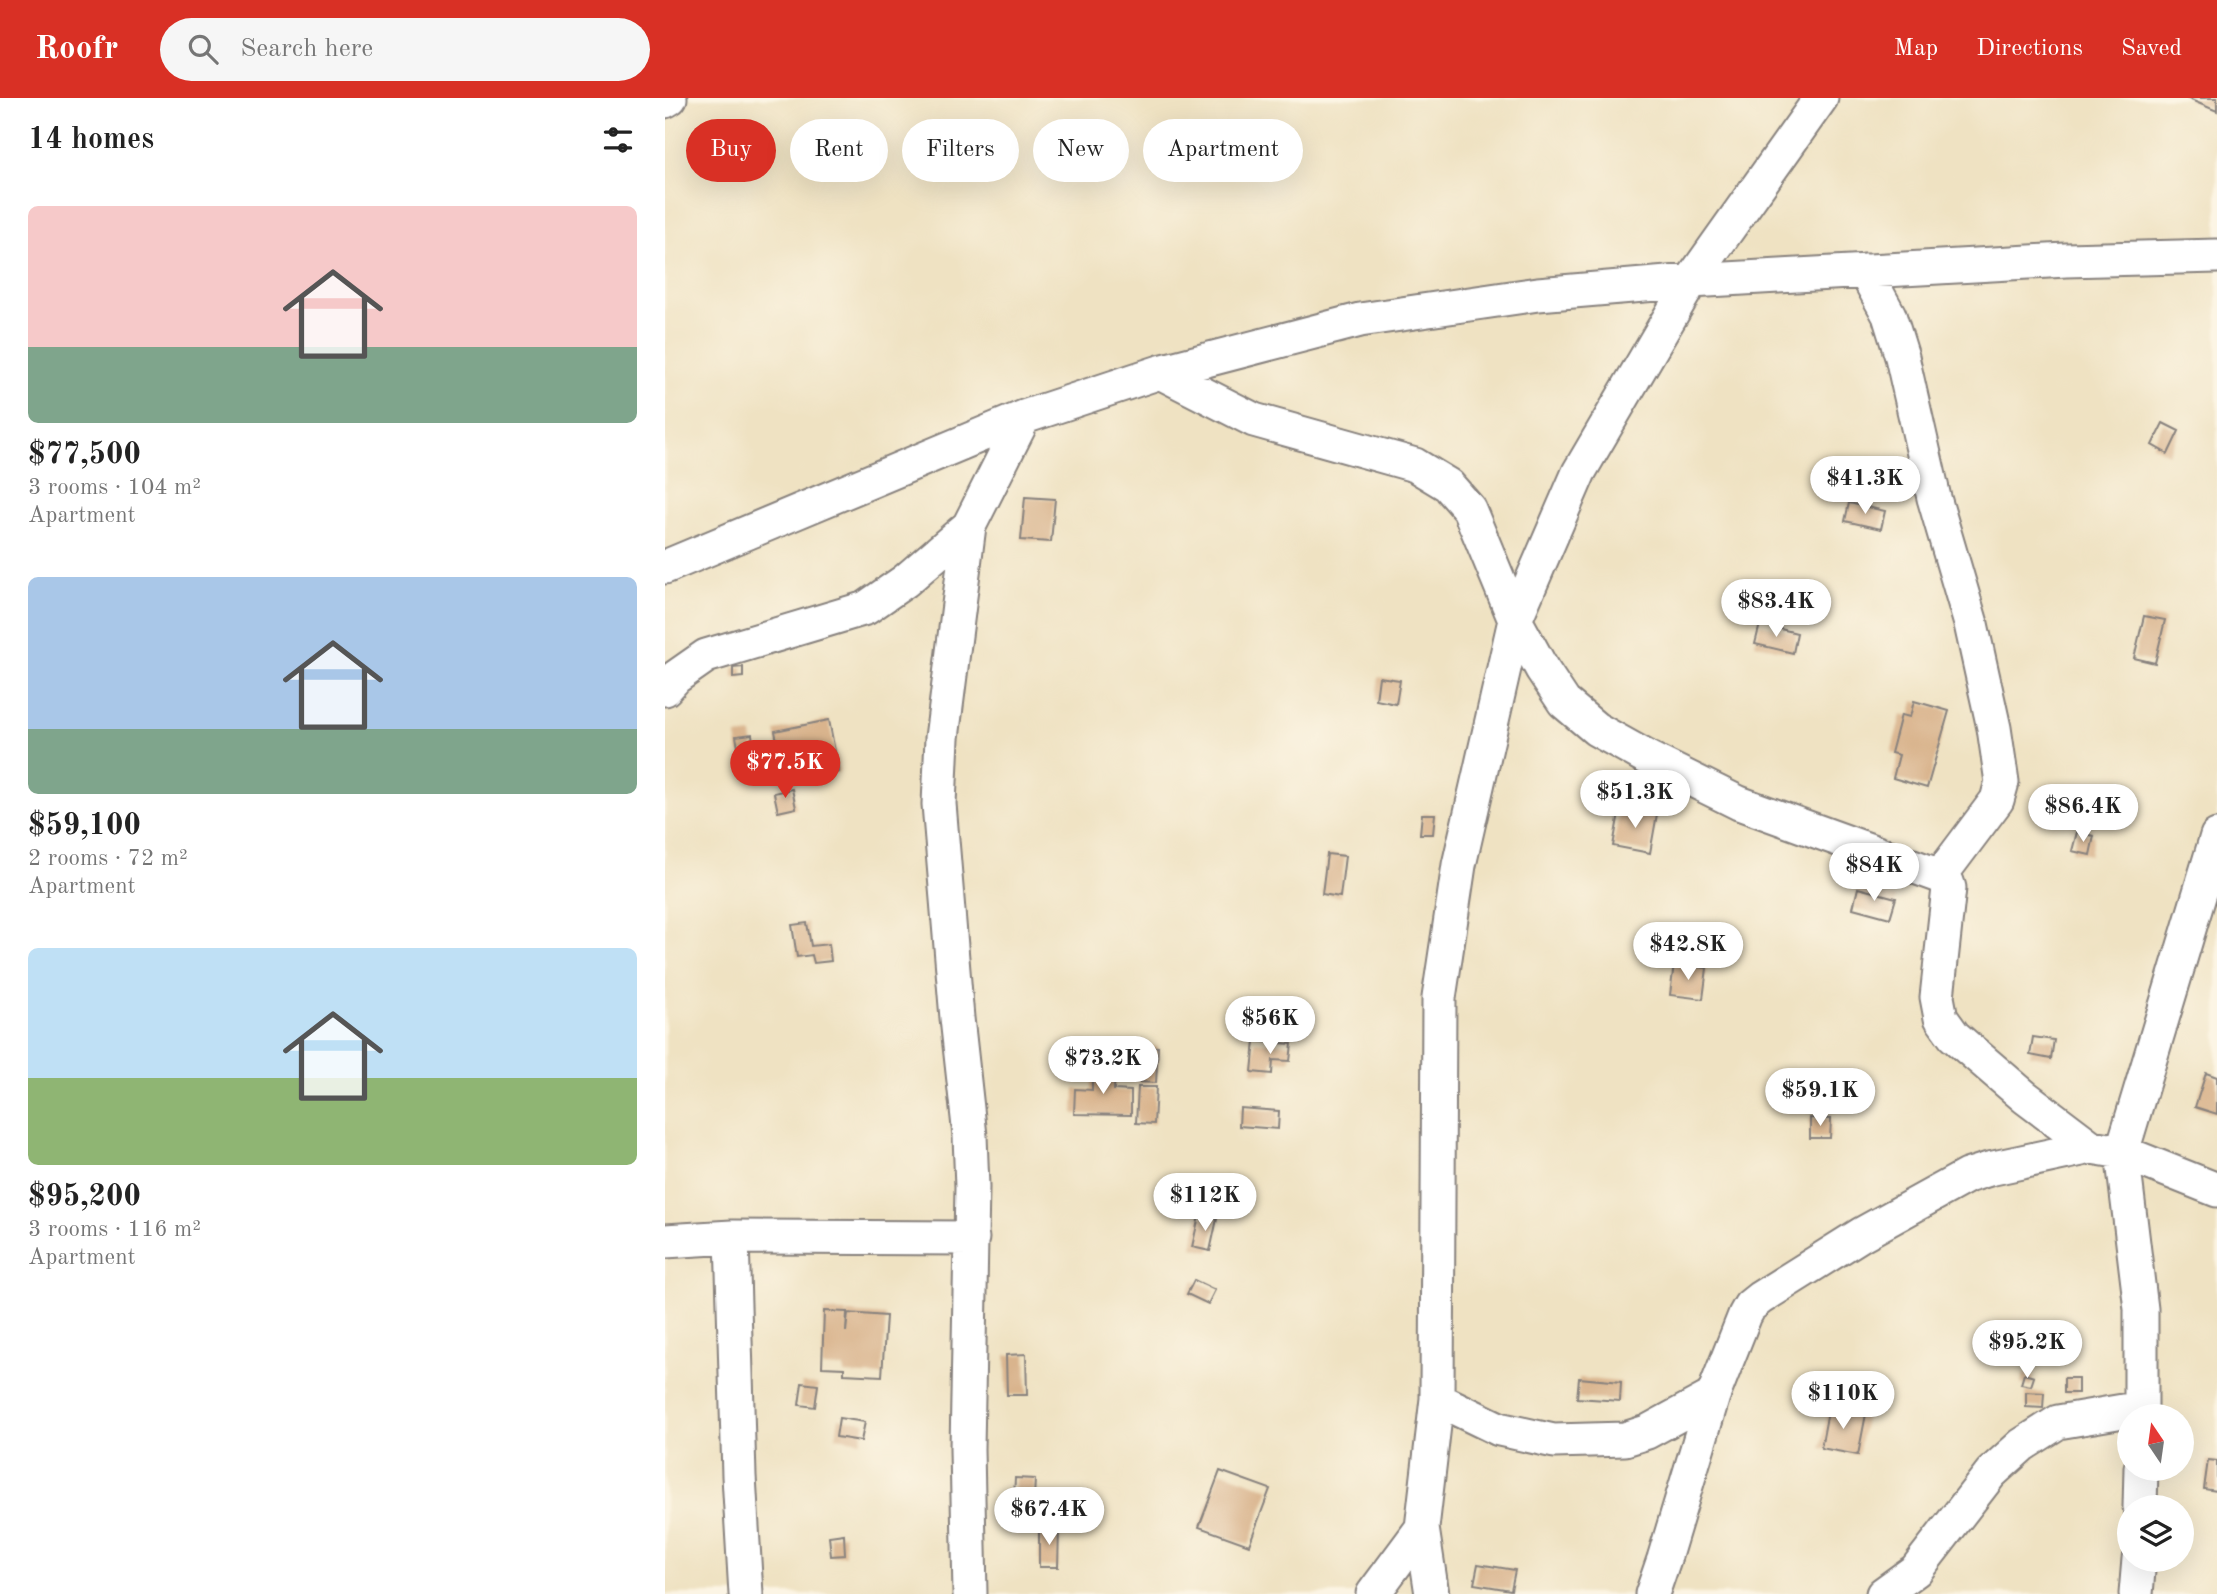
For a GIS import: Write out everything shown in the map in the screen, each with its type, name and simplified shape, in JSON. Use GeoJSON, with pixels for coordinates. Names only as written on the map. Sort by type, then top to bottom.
{"type":"FeatureCollection","features":[{"type":"Feature","properties":{"kind":"street"},"geometry":{"type":"LineString","coordinates":[[665,101],[670,98]]}},
{"type":"Feature","properties":{"kind":"street"},"geometry":{"type":"LineString","coordinates":[[1432,1594],[1422,1528],[1437,1399],[1439,998],[1459,865],[1508,644],[1515,620],[1579,472],[1692,281],[1821,98]]}},
{"type":"Feature","properties":{"kind":"street"},"geometry":{"type":"LineString","coordinates":[[665,567],[1024,416],[1160,372],[1360,320],[1538,294],[1692,281],[2066,260],[2217,256]]}},
{"type":"Feature","properties":{"kind":"street"},"geometry":{"type":"LineString","coordinates":[[1864,271],[1889,315],[1902,357],[1934,498],[1971,624],[1994,728],[2002,782],[1997,800],[1940,876]]}},
{"type":"Feature","properties":{"kind":"street"},"geometry":{"type":"LineString","coordinates":[[1160,372],[1254,421],[1415,465],[1448,485],[1469,509],[1515,620],[1564,702],[1596,729],[1739,803],[1940,876],[1949,888],[1937,997],[1941,1018],[1954,1036],[2025,1097],[2106,1149],[2217,1190]]}},
{"type":"Feature","properties":{"kind":"street"},"geometry":{"type":"LineString","coordinates":[[971,1594],[967,1449],[972,1187],[970,1136],[957,1018],[940,804],[942,738],[969,526],[1024,416]]}},
{"type":"Feature","properties":{"kind":"street"},"geometry":{"type":"LineString","coordinates":[[665,689],[676,677],[706,656],[866,608],[905,581],[969,526]]}},
{"type":"Feature","properties":{"kind":"street"},"geometry":{"type":"LineString","coordinates":[[2141,1404],[2141,1309],[2106,1149],[2217,836]]}},
{"type":"Feature","properties":{"kind":"street"},"geometry":{"type":"LineString","coordinates":[[1652,1594],[1713,1396],[1750,1306],[1862,1234],[1967,1176],[2106,1149]]}},
{"type":"Feature","properties":{"kind":"street"},"geometry":{"type":"LineString","coordinates":[[665,1241],[732,1237],[972,1238]]}},
{"type":"Feature","properties":{"kind":"street"},"geometry":{"type":"LineString","coordinates":[[732,1237],[739,1476],[746,1594]]}},
{"type":"Feature","properties":{"kind":"street"},"geometry":{"type":"LineString","coordinates":[[1437,1399],[1499,1429],[1555,1441],[1625,1439],[1647,1432],[1713,1396]]}},
{"type":"Feature","properties":{"kind":"street"},"geometry":{"type":"LineString","coordinates":[[1883,1594],[1916,1570],[1991,1473],[2022,1445],[2058,1422],[2117,1415]]}},
{"type":"Feature","properties":{"kind":"street"},"geometry":{"type":"LineString","coordinates":[[1373,1594],[1422,1528]]}},
{"type":"Feature","properties":{"kind":"street"},"geometry":{"type":"LineString","coordinates":[[2136,1594],[2138,1572]]}},
{"type":"Feature","properties":{"kind":"building"},"geometry":{"type":"Polygon","coordinates":[[[2186,98],[2217,98],[2217,111],[2186,98]]]}},
{"type":"Feature","properties":{"kind":"building"},"geometry":{"type":"Polygon","coordinates":[[[2163,423],[2179,431],[2168,454],[2152,445],[2163,423]]]}},
{"type":"Feature","properties":{"kind":"building"},"geometry":{"type":"Polygon","coordinates":[[[1025,497],[1055,499],[1051,542],[1021,540],[1025,497]]]}},
{"type":"Feature","properties":{"kind":"building"},"geometry":{"type":"Polygon","coordinates":[[[1849,503],[1885,511],[1881,529],[1845,521],[1849,503]]]}},
{"type":"Feature","properties":{"kind":"building"},"geometry":{"type":"Polygon","coordinates":[[[2144,616],[2165,620],[2155,663],[2134,658],[2144,616]]]}},
{"type":"Feature","properties":{"kind":"building"},"geometry":{"type":"Polygon","coordinates":[[[1760,624],[1797,633],[1793,653],[1755,644],[1760,624]]]}},
{"type":"Feature","properties":{"kind":"building"},"geometry":{"type":"Polygon","coordinates":[[[743,667],[743,677],[733,678],[733,668],[743,667]]]}},
{"type":"Feature","properties":{"kind":"building"},"geometry":{"type":"Polygon","coordinates":[[[1379,677],[1400,680],[1396,704],[1376,700],[1379,677]]]}},
{"type":"Feature","properties":{"kind":"building"},"geometry":{"type":"Polygon","coordinates":[[[1914,701],[1949,711],[1927,788],[1893,778],[1899,755],[1891,753],[1901,715],[1910,717],[1914,701]]]}},
{"type":"Feature","properties":{"kind":"building"},"geometry":{"type":"Polygon","coordinates":[[[829,720],[839,772],[785,783],[775,731],[829,720]]]}},
{"type":"Feature","properties":{"kind":"building"},"geometry":{"type":"Polygon","coordinates":[[[752,734],[754,751],[739,753],[736,736],[752,734]]]}},
{"type":"Feature","properties":{"kind":"building"},"geometry":{"type":"Polygon","coordinates":[[[792,789],[796,808],[778,812],[774,793],[792,789]]]}},
{"type":"Feature","properties":{"kind":"building"},"geometry":{"type":"Polygon","coordinates":[[[1620,807],[1657,814],[1650,853],[1613,846],[1620,807]]]}},
{"type":"Feature","properties":{"kind":"building"},"geometry":{"type":"Polygon","coordinates":[[[1422,814],[1435,814],[1433,834],[1420,834],[1422,814]]]}},
{"type":"Feature","properties":{"kind":"building"},"geometry":{"type":"Polygon","coordinates":[[[2077,832],[2094,836],[2090,855],[2072,851],[2077,832]]]}},
{"type":"Feature","properties":{"kind":"building"},"geometry":{"type":"Polygon","coordinates":[[[1327,854],[1345,856],[1340,897],[1322,894],[1327,854]]]}},
{"type":"Feature","properties":{"kind":"building"},"geometry":{"type":"Polygon","coordinates":[[[1858,888],[1896,898],[1890,918],[1853,908],[1858,888]]]}},
{"type":"Feature","properties":{"kind":"building"},"geometry":{"type":"Polygon","coordinates":[[[807,923],[811,946],[829,944],[831,961],[814,963],[812,955],[797,957],[792,925],[807,923]]]}},
{"type":"Feature","properties":{"kind":"building"},"geometry":{"type":"Polygon","coordinates":[[[1674,964],[1707,968],[1703,999],[1670,995],[1674,964]]]}},
{"type":"Feature","properties":{"kind":"building"},"geometry":{"type":"Polygon","coordinates":[[[2033,1037],[2054,1040],[2051,1059],[2030,1055],[2033,1037]]]}},
{"type":"Feature","properties":{"kind":"building"},"geometry":{"type":"Polygon","coordinates":[[[1255,1041],[1292,1044],[1290,1061],[1273,1060],[1272,1074],[1252,1072],[1255,1041]]]}},
{"type":"Feature","properties":{"kind":"building"},"geometry":{"type":"Polygon","coordinates":[[[1140,1046],[1158,1047],[1156,1083],[1138,1082],[1140,1046]]]}},
{"type":"Feature","properties":{"kind":"building"},"geometry":{"type":"Polygon","coordinates":[[[1092,1068],[1115,1069],[1114,1090],[1131,1091],[1131,1115],[1074,1114],[1075,1089],[1092,1090],[1092,1068]]]}},
{"type":"Feature","properties":{"kind":"building"},"geometry":{"type":"Polygon","coordinates":[[[2206,1073],[2217,1077],[2217,1114],[2195,1107],[2206,1073]]]}},
{"type":"Feature","properties":{"kind":"building"},"geometry":{"type":"Polygon","coordinates":[[[1138,1087],[1156,1087],[1154,1124],[1136,1123],[1138,1087]]]}},
{"type":"Feature","properties":{"kind":"building"},"geometry":{"type":"Polygon","coordinates":[[[1240,1108],[1279,1111],[1278,1129],[1239,1126],[1240,1108]]]}},
{"type":"Feature","properties":{"kind":"building"},"geometry":{"type":"Polygon","coordinates":[[[1810,1118],[1831,1119],[1830,1138],[1810,1138],[1810,1118]]]}},
{"type":"Feature","properties":{"kind":"building"},"geometry":{"type":"Polygon","coordinates":[[[1199,1216],[1217,1219],[1210,1251],[1192,1247],[1199,1216]]]}},
{"type":"Feature","properties":{"kind":"building"},"geometry":{"type":"Polygon","coordinates":[[[1194,1280],[1215,1290],[1208,1304],[1187,1294],[1194,1280]]]}},
{"type":"Feature","properties":{"kind":"building"},"geometry":{"type":"Polygon","coordinates":[[[824,1311],[847,1312],[846,1332],[848,1313],[886,1316],[882,1376],[844,1374],[844,1368],[822,1367],[824,1311]]]}},
{"type":"Feature","properties":{"kind":"building"},"geometry":{"type":"Polygon","coordinates":[[[1026,1354],[1027,1395],[1007,1395],[1006,1355],[1026,1354]]]}},
{"type":"Feature","properties":{"kind":"building"},"geometry":{"type":"Polygon","coordinates":[[[2024,1374],[2034,1377],[2031,1386],[2021,1384],[2024,1374]]]}},
{"type":"Feature","properties":{"kind":"building"},"geometry":{"type":"Polygon","coordinates":[[[1579,1378],[1621,1382],[1620,1401],[1577,1398],[1579,1378]]]}},
{"type":"Feature","properties":{"kind":"building"},"geometry":{"type":"Polygon","coordinates":[[[2064,1378],[2078,1378],[2078,1393],[2064,1393],[2064,1378]]]}},
{"type":"Feature","properties":{"kind":"building"},"geometry":{"type":"Polygon","coordinates":[[[802,1383],[818,1385],[815,1407],[799,1405],[802,1383]]]}},
{"type":"Feature","properties":{"kind":"building"},"geometry":{"type":"Polygon","coordinates":[[[2026,1392],[2044,1393],[2043,1408],[2026,1407],[2026,1392]]]}},
{"type":"Feature","properties":{"kind":"building"},"geometry":{"type":"Polygon","coordinates":[[[1829,1406],[1866,1414],[1858,1455],[1821,1448],[1829,1406]]]}},
{"type":"Feature","properties":{"kind":"building"},"geometry":{"type":"Polygon","coordinates":[[[839,1418],[865,1422],[861,1441],[836,1437],[839,1418]]]}},
{"type":"Feature","properties":{"kind":"building"},"geometry":{"type":"Polygon","coordinates":[[[2208,1460],[2217,1461],[2217,1491],[2204,1489],[2208,1460]]]}},
{"type":"Feature","properties":{"kind":"building"},"geometry":{"type":"Polygon","coordinates":[[[1220,1471],[1270,1489],[1249,1545],[1199,1527],[1220,1471]]]}},
{"type":"Feature","properties":{"kind":"building"},"geometry":{"type":"Polygon","coordinates":[[[1015,1478],[1035,1479],[1033,1516],[1013,1515],[1015,1478]]]}},
{"type":"Feature","properties":{"kind":"building"},"geometry":{"type":"Polygon","coordinates":[[[1039,1526],[1059,1527],[1058,1567],[1039,1567],[1039,1526]]]}},
{"type":"Feature","properties":{"kind":"building"},"geometry":{"type":"Polygon","coordinates":[[[844,1534],[845,1555],[831,1556],[829,1536],[844,1534]]]}},
{"type":"Feature","properties":{"kind":"building"},"geometry":{"type":"Polygon","coordinates":[[[1478,1564],[1515,1570],[1511,1590],[1474,1584],[1478,1564]]]}}]}
